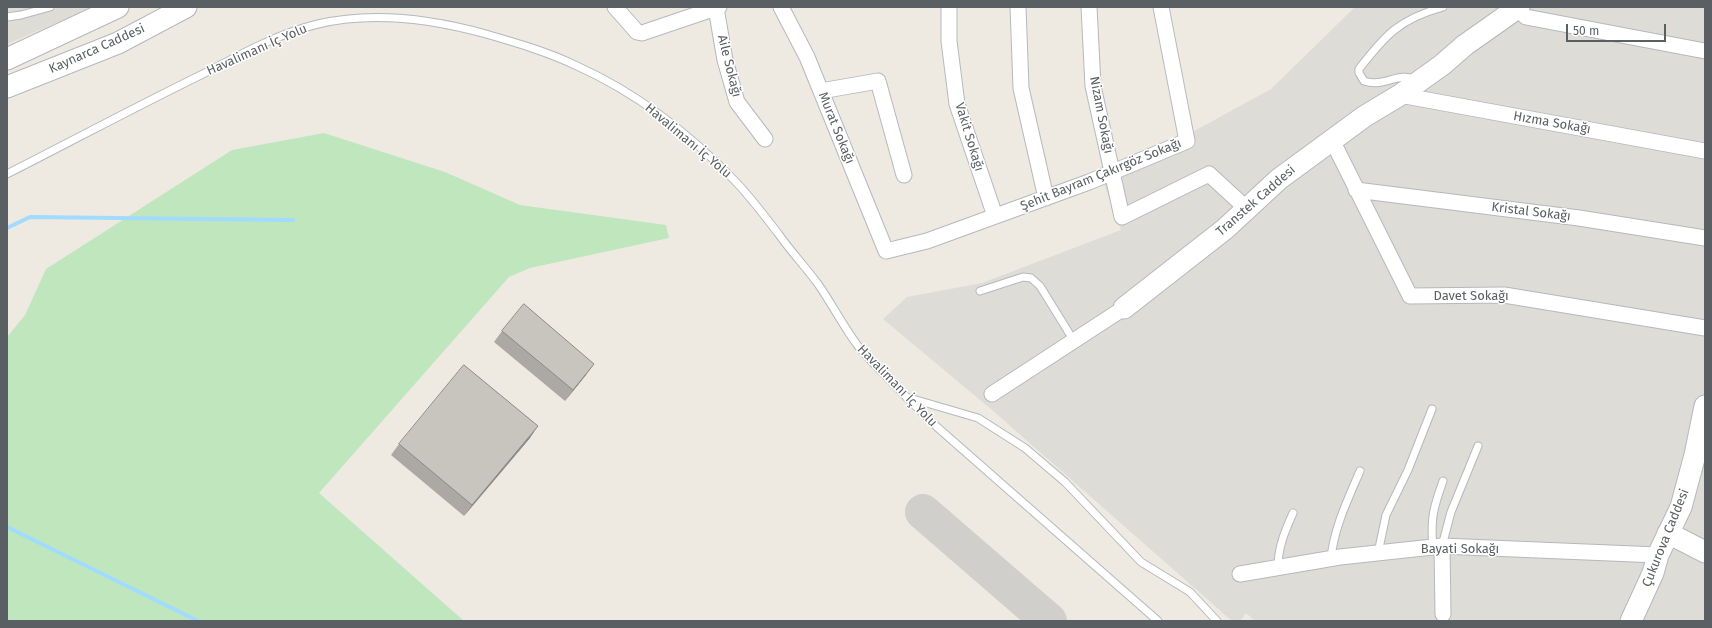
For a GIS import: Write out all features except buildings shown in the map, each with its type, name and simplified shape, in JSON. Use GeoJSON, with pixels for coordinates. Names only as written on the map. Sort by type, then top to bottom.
{"type":"FeatureCollection","features":[{"type":"Feature","properties":{"kind":"street"},"geometry":{"type":"LineString","coordinates":[[7,59],[118,7]]}},
{"type":"Feature","properties":{"kind":"street","name":"Kaynarca Caddesi"},"geometry":{"type":"LineString","coordinates":[[7,87],[118,43],[186,7]]}},
{"type":"Feature","properties":{"kind":"street"},"geometry":{"type":"LineString","coordinates":[[615,7],[637,32],[642,33],[717,8]]}},
{"type":"Feature","properties":{"kind":"street","name":"Murat Sokağı"},"geometry":{"type":"LineString","coordinates":[[781,7],[807,57],[886,251]]}},
{"type":"Feature","properties":{"kind":"street","name":"Vakit Sokağı"},"geometry":{"type":"LineString","coordinates":[[949,7],[949,41],[957,104],[995,216]]}},
{"type":"Feature","properties":{"kind":"street"},"geometry":{"type":"LineString","coordinates":[[1018,7],[1021,88],[1046,198]]}},
{"type":"Feature","properties":{"kind":"street","name":"Nizam Sokağı"},"geometry":{"type":"LineString","coordinates":[[1089,7],[1092,86],[1122,217],[1208,174],[1247,209]]}},
{"type":"Feature","properties":{"kind":"street","name":"Şehit Bayram Çakırgöz Sokağı"},"geometry":{"type":"LineString","coordinates":[[886,251],[927,241],[1046,198],[1187,141],[1161,7]]}},
{"type":"Feature","properties":{"kind":"street","name":"Aile Sokağı"},"geometry":{"type":"LineString","coordinates":[[717,8],[725,60],[737,102],[765,139]]}},
{"type":"Feature","properties":{"kind":"street"},"geometry":{"type":"LineString","coordinates":[[1517,8],[1526,17],[1705,51]]}},
{"type":"Feature","properties":{"kind":"street","name":"Transtek Caddesi"},"geometry":{"type":"LineString","coordinates":[[992,394],[1124,308],[1225,229],[1279,179],[1365,116],[1400,95],[1442,65],[1465,45],[1517,8]]}},
{"type":"Feature","properties":{"kind":"street"},"geometry":{"type":"LineString","coordinates":[[821,91],[878,81],[904,175]]}},
{"type":"Feature","properties":{"kind":"street","name":"Hızma Sokağı"},"geometry":{"type":"LineString","coordinates":[[1400,95],[1705,150]]}},
{"type":"Feature","properties":{"kind":"street","name":"Davet Sokağı"},"geometry":{"type":"LineString","coordinates":[[1332,140],[1410,296],[1504,295],[1705,328]]}},
{"type":"Feature","properties":{"kind":"street","name":"Kristal Sokağı"},"geometry":{"type":"LineString","coordinates":[[1356,190],[1579,218],[1705,238]]}},
{"type":"Feature","properties":{"kind":"street","name":"Çukurova Caddesi"},"geometry":{"type":"LineString","coordinates":[[1631,621],[1653,573],[1658,555],[1681,507],[1695,455],[1705,406]]}},
{"type":"Feature","properties":{"kind":"street"},"geometry":{"type":"LineString","coordinates":[[1668,533],[1705,552]]}},
{"type":"Feature","properties":{"kind":"street"},"geometry":{"type":"LineString","coordinates":[[1437,547],[1443,614]]}},
{"type":"Feature","properties":{"kind":"street","name":"Bayati Sokağı"},"geometry":{"type":"LineString","coordinates":[[1240,574],[1331,558],[1437,547],[1658,555]]}},
{"type":"Feature","properties":{"kind":"lane"},"geometry":{"type":"LineString","coordinates":[[7,17],[21,15],[50,7]]}},
{"type":"Feature","properties":{"kind":"lane"},"geometry":{"type":"LineString","coordinates":[[1419,81],[1406,77],[1380,84],[1373,84],[1364,81],[1360,77],[1359,73],[1360,69],[1377,45],[1393,30],[1416,17],[1443,7]]}},
{"type":"Feature","properties":{"kind":"lane","name":"Havalimanı İç Yolu"},"geometry":{"type":"LineString","coordinates":[[7,174],[239,56],[301,29],[319,24],[341,21],[394,18],[417,20],[465,28],[554,56],[579,66],[615,86],[669,122],[708,154],[741,188],[818,285],[858,347],[905,396],[943,432],[1158,621]]}},
{"type":"Feature","properties":{"kind":"lane"},"geometry":{"type":"LineString","coordinates":[[980,291],[1023,277],[1031,278],[1040,286],[1074,341]]}},
{"type":"Feature","properties":{"kind":"lane"},"geometry":{"type":"LineString","coordinates":[[905,396],[978,418],[1025,448],[1065,482],[1141,562],[1190,592],[1217,621]]}},
{"type":"Feature","properties":{"kind":"lane"},"geometry":{"type":"LineString","coordinates":[[1378,553],[1386,515],[1408,470],[1432,410]]}},
{"type":"Feature","properties":{"kind":"lane"},"geometry":{"type":"LineString","coordinates":[[1437,547],[1478,446]]}},
{"type":"Feature","properties":{"kind":"lane"},"geometry":{"type":"LineString","coordinates":[[1331,558],[1333,543],[1348,499],[1360,471]]}},
{"type":"Feature","properties":{"kind":"lane"},"geometry":{"type":"LineString","coordinates":[[1437,547],[1431,534],[1432,514],[1443,481]]}},
{"type":"Feature","properties":{"kind":"lane"},"geometry":{"type":"LineString","coordinates":[[1278,567],[1278,553],[1283,536],[1293,513]]}},
{"type":"Feature","properties":{"kind":"shaded area"},"geometry":{"type":"Polygon","coordinates":[[[7,7],[94,7],[7,44],[7,7]]]}},
{"type":"Feature","properties":{"kind":"shaded area"},"geometry":{"type":"Polygon","coordinates":[[[1355,7],[1705,7],[1705,621],[1255,621],[1246,613],[1240,621],[1232,621],[992,410],[883,319],[907,297],[982,283],[1121,230],[1103,181],[1271,89],[1355,7]]]}},
{"type":"Feature","properties":{"kind":"green space"},"geometry":{"type":"Polygon","coordinates":[[[324,133],[445,172],[520,205],[666,225],[669,238],[530,268],[509,277],[319,493],[464,621],[7,621],[7,337],[25,315],[46,269],[232,150],[324,133]]]}},
{"type":"Feature","properties":{"kind":"waterway"},"geometry":{"type":"LineString","coordinates":[[7,228],[30,217],[293,220]]}},
{"type":"Feature","properties":{"kind":"waterway"},"geometry":{"type":"LineString","coordinates":[[7,527],[198,621]]}},
{"type":"Feature","properties":{"kind":"taxiway"},"geometry":{"type":"LineString","coordinates":[[923,512],[1049,621]]}}]}
